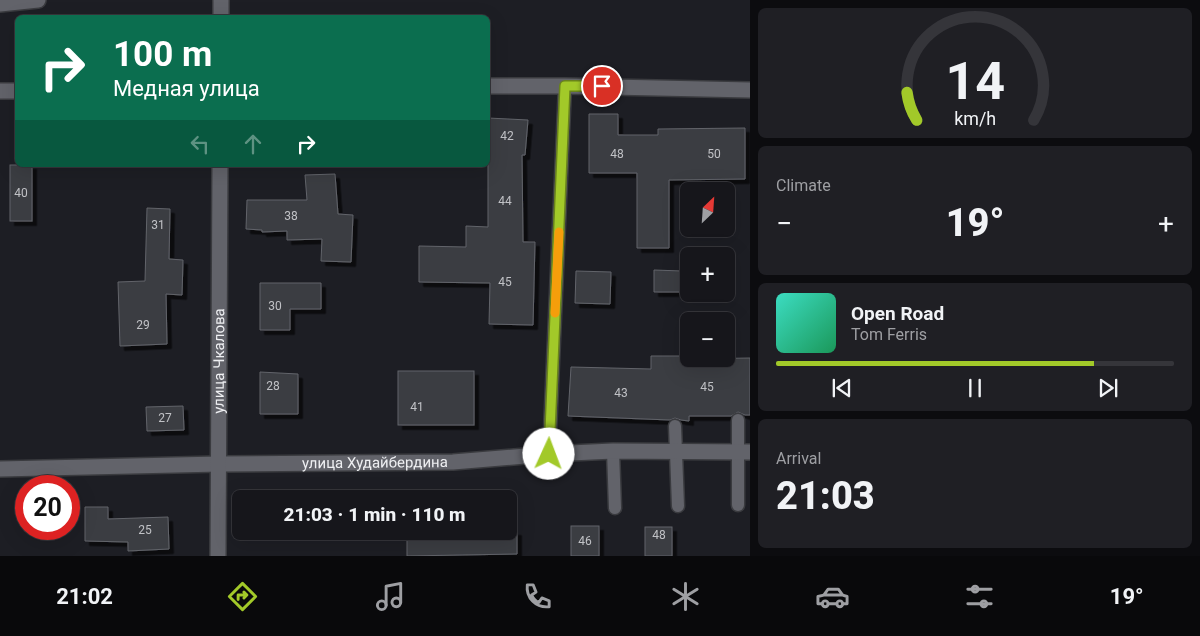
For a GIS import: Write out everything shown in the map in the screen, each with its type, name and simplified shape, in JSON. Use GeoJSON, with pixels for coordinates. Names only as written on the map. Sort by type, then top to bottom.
{"type":"FeatureCollection","features":[{"type":"Feature","properties":{"kind":"street"},"geometry":{"type":"LineString","coordinates":[[0,4],[38,0]]}},
{"type":"Feature","properties":{"kind":"street"},"geometry":{"type":"LineString","coordinates":[[221,0],[221,15]]}},
{"type":"Feature","properties":{"kind":"street"},"geometry":{"type":"LineString","coordinates":[[490,86],[750,90]]}},
{"type":"Feature","properties":{"kind":"street"},"geometry":{"type":"LineString","coordinates":[[0,91],[15,91]]}},
{"type":"Feature","properties":{"kind":"street","name":"улица Чкалова"},"geometry":{"type":"LineString","coordinates":[[218,556],[220,167]]}},
{"type":"Feature","properties":{"kind":"street","name":"улица Худайбердина"},"geometry":{"type":"LineString","coordinates":[[0,469],[219,464],[453,462],[613,451],[744,452]]}},
{"type":"Feature","properties":{"kind":"lane"},"geometry":{"type":"LineString","coordinates":[[549,454],[565,86]]}},
{"type":"Feature","properties":{"kind":"lane"},"geometry":{"type":"LineString","coordinates":[[738,420],[744,452],[738,504]]}},
{"type":"Feature","properties":{"kind":"lane"},"geometry":{"type":"LineString","coordinates":[[675,426],[678,506]]}},
{"type":"Feature","properties":{"kind":"lane"},"geometry":{"type":"LineString","coordinates":[[613,451],[615,508]]}},
{"type":"Feature","properties":{"kind":"building"},"geometry":{"type":"Polygon","coordinates":[[[589,114],[618,114],[618,135],[658,135],[658,129],[745,128],[745,179],[669,180],[669,248],[637,248],[637,173],[589,173],[589,114]]]}},
{"type":"Feature","properties":{"kind":"building"},"geometry":{"type":"Polygon","coordinates":[[[490,118],[528,120],[525,155],[522,155],[523,242],[535,242],[533,325],[489,324],[490,283],[419,282],[419,246],[466,247],[466,226],[488,227],[490,118]]]}},
{"type":"Feature","properties":{"kind":"building"},"geometry":{"type":"Polygon","coordinates":[[[10,165],[15,165],[15,167],[32,167],[32,221],[10,221],[10,165]]]}},
{"type":"Feature","properties":{"kind":"building"},"geometry":{"type":"Polygon","coordinates":[[[335,174],[338,214],[353,215],[351,262],[321,261],[322,239],[287,240],[287,231],[262,232],[262,230],[246,229],[247,200],[307,200],[305,175],[335,174]]]}},
{"type":"Feature","properties":{"kind":"building"},"geometry":{"type":"Polygon","coordinates":[[[147,208],[170,209],[169,259],[183,260],[182,295],[166,294],[167,344],[120,346],[118,282],[145,281],[147,208]]]}},
{"type":"Feature","properties":{"kind":"building"},"geometry":{"type":"Polygon","coordinates":[[[654,270],[680,271],[680,292],[654,292],[654,270]]]}},
{"type":"Feature","properties":{"kind":"building"},"geometry":{"type":"Polygon","coordinates":[[[576,271],[611,272],[610,304],[575,303],[576,271]]]}},
{"type":"Feature","properties":{"kind":"building"},"geometry":{"type":"Polygon","coordinates":[[[260,283],[321,283],[321,309],[290,309],[290,330],[260,330],[260,283]]]}},
{"type":"Feature","properties":{"kind":"building"},"geometry":{"type":"Polygon","coordinates":[[[651,356],[680,356],[680,367],[735,367],[735,358],[750,358],[750,415],[738,412],[731,416],[689,416],[689,421],[675,418],[670,420],[568,416],[571,367],[651,369],[651,356]]]}},
{"type":"Feature","properties":{"kind":"building"},"geometry":{"type":"Polygon","coordinates":[[[398,371],[474,371],[474,425],[398,425],[398,371]]]}},
{"type":"Feature","properties":{"kind":"building"},"geometry":{"type":"Polygon","coordinates":[[[260,372],[298,374],[298,414],[260,414],[260,372]]]}},
{"type":"Feature","properties":{"kind":"building"},"geometry":{"type":"Polygon","coordinates":[[[183,406],[184,430],[147,431],[146,407],[183,406]]]}},
{"type":"Feature","properties":{"kind":"building"},"geometry":{"type":"Polygon","coordinates":[[[85,507],[108,507],[108,519],[168,517],[169,549],[128,551],[128,542],[85,541],[85,507]]]}},
{"type":"Feature","properties":{"kind":"building"},"geometry":{"type":"Polygon","coordinates":[[[571,526],[599,526],[599,556],[571,556],[571,526]]]}},
{"type":"Feature","properties":{"kind":"building"},"geometry":{"type":"Polygon","coordinates":[[[645,527],[672,527],[672,556],[645,556],[645,527]]]}},
{"type":"Feature","properties":{"kind":"building"},"geometry":{"type":"Polygon","coordinates":[[[407,540],[517,540],[517,554],[407,556],[407,540]]]}},
{"type":"Feature","properties":{"kind":"slow traffic"},"geometry":{"type":"LineString","coordinates":[[555,313],[559,232]]}},
{"type":"Feature","properties":{"kind":"route"},"geometry":{"type":"LineString","coordinates":[[549,454],[565,86],[602,86]]}}]}
